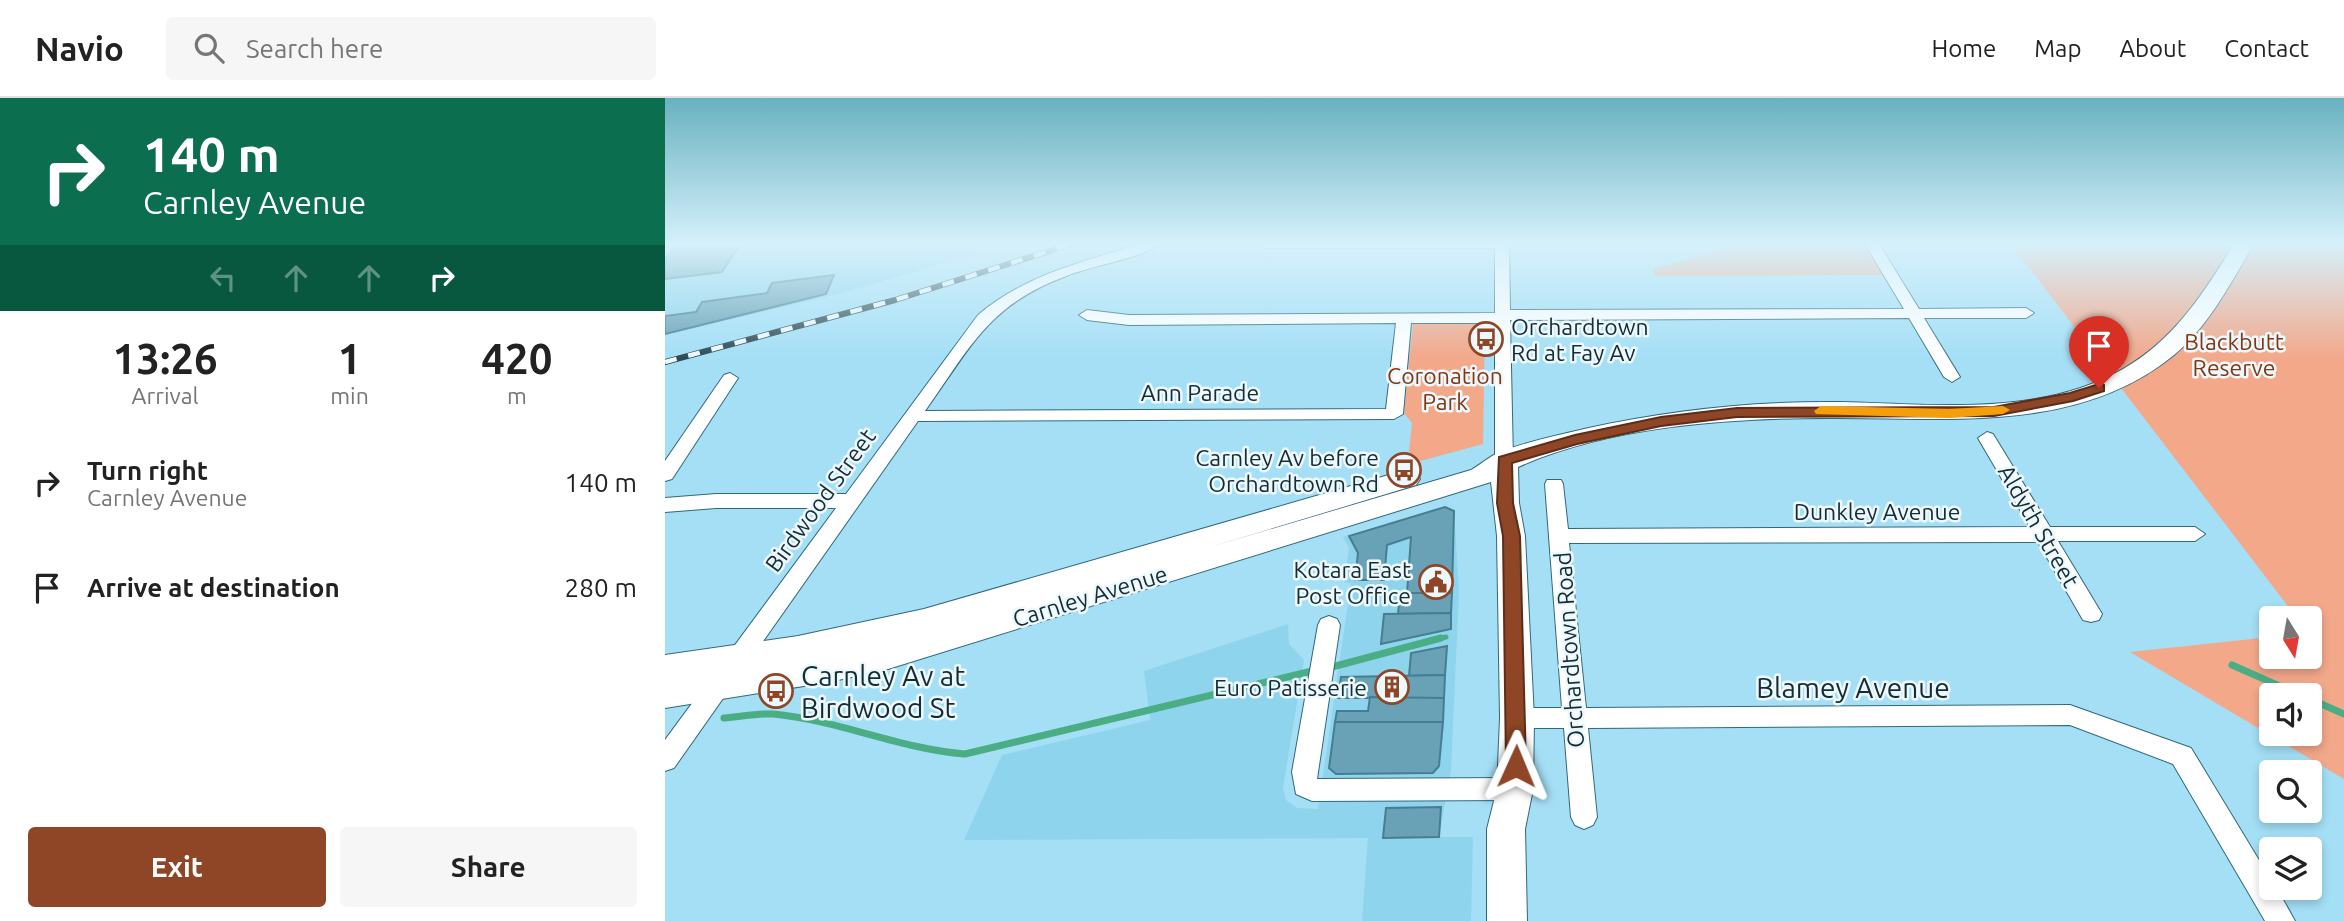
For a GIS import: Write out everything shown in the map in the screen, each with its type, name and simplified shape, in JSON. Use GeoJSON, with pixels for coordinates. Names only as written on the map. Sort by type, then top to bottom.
{"type":"FeatureCollection","features":[{"type":"Feature","properties":{"kind":"main road","name":"Carnley Avenue"},"geometry":{"type":"LineString","coordinates":[[665,694],[829,669],[897,653],[1481,476],[1504,460],[1575,440],[1661,421],[1724,414],[1839,410],[1949,414],[1994,412],[2073,397],[2126,376],[2167,350],[2191,324],[2219,282]]}},
{"type":"Feature","properties":{"kind":"main road","name":"Carnley Avenue"},"geometry":{"type":"LineString","coordinates":[[665,668],[860,637],[924,621],[1480,458],[1504,460]]}},
{"type":"Feature","properties":{"kind":"main road"},"geometry":{"type":"LineString","coordinates":[[1504,460],[1505,503],[1511,536],[1517,718],[1515,789],[1506,829],[1507,921]]}},
{"type":"Feature","properties":{"kind":"main road"},"geometry":{"type":"LineString","coordinates":[[1452,484],[1477,490],[1505,503]]}},
{"type":"Feature","properties":{"kind":"street","name":"Birdwood Street"},"geometry":{"type":"LineString","coordinates":[[665,760],[983,318],[1002,301],[1038,282]]}},
{"type":"Feature","properties":{"kind":"street"},"geometry":{"type":"LineString","coordinates":[[1502,282],[1504,460]]}},
{"type":"Feature","properties":{"kind":"street"},"geometry":{"type":"LineString","coordinates":[[1895,282],[1952,377]]}},
{"type":"Feature","properties":{"kind":"street"},"geometry":{"type":"LineString","coordinates":[[1087,315],[1129,320],[2027,313]]}},
{"type":"Feature","properties":{"kind":"street","name":"Ann Parade"},"geometry":{"type":"LineString","coordinates":[[911,415],[1394,414],[1404,318]]}},
{"type":"Feature","properties":{"kind":"street"},"geometry":{"type":"LineString","coordinates":[[665,475],[730,378]]}},
{"type":"Feature","properties":{"kind":"street","name":"Aldyth Street"},"geometry":{"type":"LineString","coordinates":[[1987,438],[2091,614]]}},
{"type":"Feature","properties":{"kind":"street","name":"Orchardtown Road"},"geometry":{"type":"LineString","coordinates":[[1554,484],[1584,817]]}},
{"type":"Feature","properties":{"kind":"street"},"geometry":{"type":"LineString","coordinates":[[665,505],[716,501],[850,501]]}},
{"type":"Feature","properties":{"kind":"street","name":"Dunkley Avenue"},"geometry":{"type":"LineString","coordinates":[[1560,536],[2195,534]]}},
{"type":"Feature","properties":{"kind":"street"},"geometry":{"type":"LineString","coordinates":[[1329,625],[1304,772],[1305,786],[1312,790],[1515,789]]}},
{"type":"Feature","properties":{"kind":"street","name":"Blamey Avenue"},"geometry":{"type":"LineString","coordinates":[[1517,718],[2070,715],[2182,756],[2281,921]]}},
{"type":"Feature","properties":{"kind":"shaded area"},"geometry":{"type":"Polygon","coordinates":[[[665,282],[878,282],[665,335],[665,282]]]}},
{"type":"Feature","properties":{"kind":"shaded area"},"geometry":{"type":"Polygon","coordinates":[[[1445,507],[1454,511],[1459,592],[1451,770],[1439,837],[1473,837],[1471,921],[1362,921],[1368,838],[964,840],[1002,755],[1150,720],[1144,671],[1288,624],[1289,644],[1304,660],[1283,788],[1286,800],[1297,808],[1318,809],[1351,583],[1344,582],[1349,548],[1343,537],[1445,507]]]}},
{"type":"Feature","properties":{"kind":"green space","name":"Blackbutt Reserve"},"geometry":{"type":"Polygon","coordinates":[[[2040,282],[2344,282],[2344,779],[2322,766],[2322,760],[2312,760],[2288,746],[2322,746],[2322,683],[2259,683],[2259,729],[2130,652],[2259,638],[2259,669],[2322,669],[2322,606],[2288,606],[2040,282]]]}},
{"type":"Feature","properties":{"kind":"green space","name":"Coronation Park"},"geometry":{"type":"Polygon","coordinates":[[[1413,323],[1485,323],[1483,444],[1408,463],[1412,423],[1404,413],[1413,323]]]}},
{"type":"Feature","properties":{"kind":"building"},"geometry":{"type":"Polygon","coordinates":[[[831,282],[826,294],[665,334],[665,316],[696,312],[702,302],[767,293],[772,283],[831,282]]]}},
{"type":"Feature","properties":{"kind":"building"},"geometry":{"type":"Polygon","coordinates":[[[1445,507],[1454,511],[1452,593],[1407,593],[1411,537],[1387,545],[1384,580],[1355,580],[1358,553],[1349,536],[1445,507]]]}},
{"type":"Feature","properties":{"kind":"building"},"geometry":{"type":"Polygon","coordinates":[[[1400,593],[1452,593],[1451,613],[1398,614],[1400,593]]]}},
{"type":"Feature","properties":{"kind":"building"},"geometry":{"type":"Polygon","coordinates":[[[1451,613],[1451,629],[1381,644],[1384,614],[1451,613]]]}},
{"type":"Feature","properties":{"kind":"building"},"geometry":{"type":"Polygon","coordinates":[[[1447,646],[1445,675],[1409,676],[1411,653],[1447,646]]]}},
{"type":"Feature","properties":{"kind":"building","name":"Euro Patisserie"},"geometry":{"type":"Polygon","coordinates":[[[1445,675],[1444,698],[1338,698],[1341,677],[1445,675]]]}},
{"type":"Feature","properties":{"kind":"building"},"geometry":{"type":"Polygon","coordinates":[[[1370,697],[1444,698],[1443,722],[1335,722],[1337,711],[1368,711],[1370,697]]]}},
{"type":"Feature","properties":{"kind":"building"},"geometry":{"type":"Polygon","coordinates":[[[1335,722],[1443,722],[1439,766],[1433,773],[1336,774],[1329,768],[1335,722]]]}},
{"type":"Feature","properties":{"kind":"building"},"geometry":{"type":"Polygon","coordinates":[[[1441,807],[1439,837],[1383,838],[1386,808],[1441,807]]]}},
{"type":"Feature","properties":{"kind":"waterway"},"geometry":{"type":"LineString","coordinates":[[1434,640],[1446,637]]}},
{"type":"Feature","properties":{"kind":"waterway"},"geometry":{"type":"LineString","coordinates":[[1332,667],[1441,638]]}},
{"type":"Feature","properties":{"kind":"waterway"},"geometry":{"type":"LineString","coordinates":[[2232,665],[2273,683]]}},
{"type":"Feature","properties":{"kind":"waterway"},"geometry":{"type":"LineString","coordinates":[[724,718],[767,714],[797,717],[917,746],[965,754],[1312,671]]}},
{"type":"Feature","properties":{"kind":"waterway"},"geometry":{"type":"LineString","coordinates":[[2322,704],[2344,714]]}},
{"type":"Feature","properties":{"kind":"railway"},"geometry":{"type":"LineString","coordinates":[[665,362],[950,282]]}},
{"type":"Feature","properties":{"kind":"slow traffic"},"geometry":{"type":"LineString","coordinates":[[1821,411],[1949,414],[2003,410]]}},
{"type":"Feature","properties":{"kind":"place","name":"Orchardtown Rd at Fay Av"},"geometry":{"type":"Point","coordinates":[1486,339]}},
{"type":"Feature","properties":{"kind":"place","name":"Carnley Av before Orchardtown Rd"},"geometry":{"type":"Point","coordinates":[1404,470]}},
{"type":"Feature","properties":{"kind":"place","name":"Kotara East Post Office"},"geometry":{"type":"Point","coordinates":[1436,582]}},
{"type":"Feature","properties":{"kind":"place","name":"Euro Patisserie"},"geometry":{"type":"Point","coordinates":[1392,687]}},
{"type":"Feature","properties":{"kind":"place","name":"Carnley Av at Birdwood St"},"geometry":{"type":"Point","coordinates":[776,691]}},
{"type":"Feature","properties":{"kind":"route"},"geometry":{"type":"LineString","coordinates":[[1516,766],[1511,536],[1505,503],[1504,460],[1575,440],[1661,421],[1737,412],[1994,412],[2073,397],[2099,388]]}}]}
